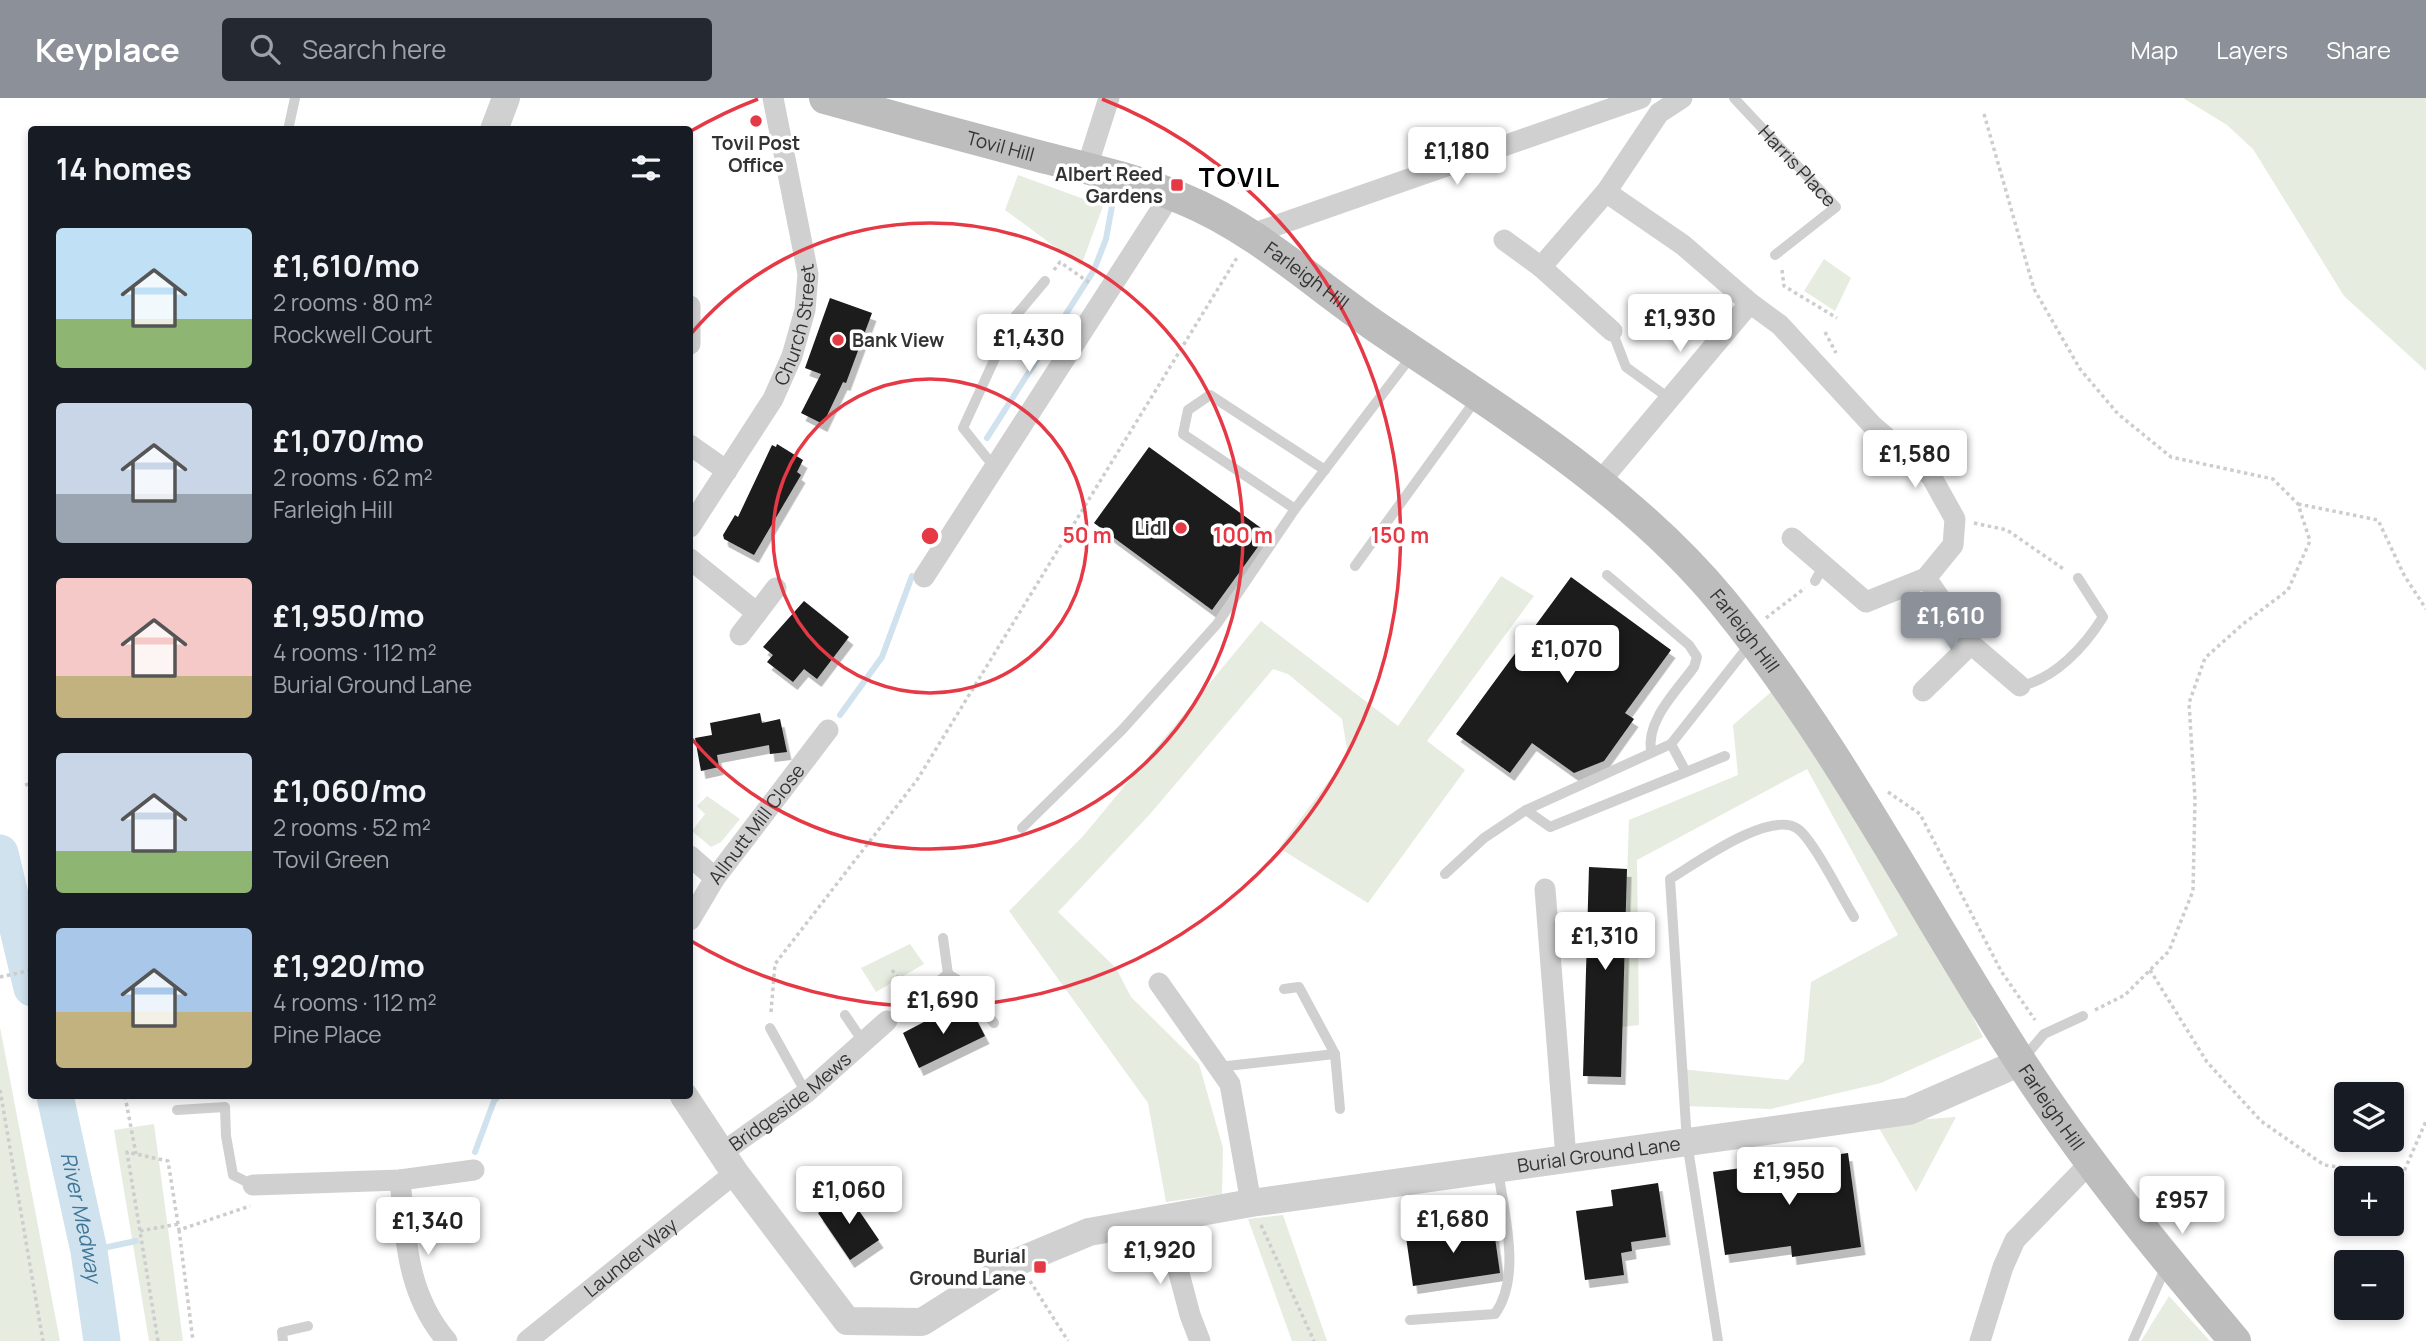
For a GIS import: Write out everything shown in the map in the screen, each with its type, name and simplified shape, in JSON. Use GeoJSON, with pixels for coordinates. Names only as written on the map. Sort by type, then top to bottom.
{"type":"FeatureCollection","features":[{"type":"Feature","properties":{"kind":"main road","name":"Tovil Hill"},"geometry":{"type":"LineString","coordinates":[[825,98],[1087,167],[1171,194],[1252,234]]}},
{"type":"Feature","properties":{"kind":"main road","name":"Farleigh Hill"},"geometry":{"type":"LineString","coordinates":[[1252,234],[1479,396],[1667,539],[1722,601],[1752,641],[1857,795],[2021,1062],[2090,1163],[2235,1341]]}},
{"type":"Feature","properties":{"kind":"street"},"geometry":{"type":"LineString","coordinates":[[496,126],[506,98]]}},
{"type":"Feature","properties":{"kind":"street","name":"Church Street"},"geometry":{"type":"LineString","coordinates":[[693,522],[773,399],[792,356],[805,310],[808,274],[783,135],[773,98]]}},
{"type":"Feature","properties":{"kind":"street"},"geometry":{"type":"LineString","coordinates":[[1087,167],[1109,98]]}},
{"type":"Feature","properties":{"kind":"street"},"geometry":{"type":"LineString","coordinates":[[1252,234],[1641,98]]}},
{"type":"Feature","properties":{"kind":"street"},"geometry":{"type":"LineString","coordinates":[[1541,267],[1606,192],[1659,113],[1682,98]]}},
{"type":"Feature","properties":{"kind":"street"},"geometry":{"type":"LineString","coordinates":[[1606,192],[1683,245],[1780,325],[1873,425],[1931,476],[1955,519],[1953,545],[1926,578],[1866,602],[1819,574],[1792,538]]}},
{"type":"Feature","properties":{"kind":"street"},"geometry":{"type":"LineString","coordinates":[[923,577],[961,514],[995,468],[1103,295],[1171,194]]}},
{"type":"Feature","properties":{"kind":"street"},"geometry":{"type":"LineString","coordinates":[[1504,240],[1541,267],[1612,331]]}},
{"type":"Feature","properties":{"kind":"street"},"geometry":{"type":"LineString","coordinates":[[1598,484],[1751,303]]}},
{"type":"Feature","properties":{"kind":"street"},"geometry":{"type":"LineString","coordinates":[[693,447],[727,471]]}},
{"type":"Feature","properties":{"kind":"street"},"geometry":{"type":"LineString","coordinates":[[693,561],[757,613]]}},
{"type":"Feature","properties":{"kind":"street"},"geometry":{"type":"LineString","coordinates":[[1926,578],[1971,644],[2020,686]]}},
{"type":"Feature","properties":{"kind":"street"},"geometry":{"type":"LineString","coordinates":[[740,635],[776,588]]}},
{"type":"Feature","properties":{"kind":"street"},"geometry":{"type":"LineString","coordinates":[[1923,691],[1971,644]]}},
{"type":"Feature","properties":{"kind":"street","name":"Allnutt Mill Close"},"geometry":{"type":"LineString","coordinates":[[693,915],[715,878],[828,730]]}},
{"type":"Feature","properties":{"kind":"street"},"geometry":{"type":"LineString","coordinates":[[693,859],[715,878]]}},
{"type":"Feature","properties":{"kind":"street"},"geometry":{"type":"LineString","coordinates":[[1545,889],[1566,1158]]}},
{"type":"Feature","properties":{"kind":"street"},"geometry":{"type":"LineString","coordinates":[[1159,983],[1230,1084],[1251,1203]]}},
{"type":"Feature","properties":{"kind":"street","name":"Bridgeside Mews"},"geometry":{"type":"LineString","coordinates":[[729,1162],[887,1021]]}},
{"type":"Feature","properties":{"kind":"street","name":"Burial Ground Lane"},"geometry":{"type":"LineString","coordinates":[[922,1331],[1017,1262],[1089,1232],[1164,1216],[1251,1203],[1909,1111],[2021,1062]]}},
{"type":"Feature","properties":{"kind":"street"},"geometry":{"type":"LineString","coordinates":[[686,1099],[729,1162],[847,1321],[922,1331]]}},
{"type":"Feature","properties":{"kind":"street","name":"Launder Way"},"geometry":{"type":"LineString","coordinates":[[527,1341],[729,1162]]}},
{"type":"Feature","properties":{"kind":"street"},"geometry":{"type":"LineString","coordinates":[[1980,1341],[2003,1267],[2015,1240],[2090,1163]]}},
{"type":"Feature","properties":{"kind":"street"},"geometry":{"type":"LineString","coordinates":[[253,1185],[400,1180],[474,1170]]}},
{"type":"Feature","properties":{"kind":"street"},"geometry":{"type":"LineString","coordinates":[[400,1180],[408,1267],[434,1326],[447,1341]]}},
{"type":"Feature","properties":{"kind":"street"},"geometry":{"type":"LineString","coordinates":[[1164,1216],[1190,1315],[1200,1341]]}},
{"type":"Feature","properties":{"kind":"lane"},"geometry":{"type":"LineString","coordinates":[[289,126],[295,98]]}},
{"type":"Feature","properties":{"kind":"lane","name":"Harris Place"},"geometry":{"type":"LineString","coordinates":[[1734,98],[1836,207],[1776,256]]}},
{"type":"Feature","properties":{"kind":"lane"},"geometry":{"type":"LineString","coordinates":[[995,468],[963,428],[1013,319],[1045,281]]}},
{"type":"Feature","properties":{"kind":"lane"},"geometry":{"type":"LineString","coordinates":[[1612,331],[1626,368],[1670,399]]}},
{"type":"Feature","properties":{"kind":"lane"},"geometry":{"type":"LineString","coordinates":[[1022,828],[1122,730],[1217,624],[1295,509],[1415,352]]}},
{"type":"Feature","properties":{"kind":"lane"},"geometry":{"type":"LineString","coordinates":[[1295,509],[1183,434],[1188,410],[1210,395],[1325,470]]}},
{"type":"Feature","properties":{"kind":"lane"},"geometry":{"type":"LineString","coordinates":[[1355,566],[1479,396]]}},
{"type":"Feature","properties":{"kind":"lane"},"geometry":{"type":"LineString","coordinates":[[1607,575],[1689,645],[1697,657],[1694,667],[1655,722],[1649,737],[1651,752]]}},
{"type":"Feature","properties":{"kind":"lane"},"geometry":{"type":"LineString","coordinates":[[2020,686],[2038,682],[2089,640],[2103,617],[2078,578]]}},
{"type":"Feature","properties":{"kind":"lane"},"geometry":{"type":"LineString","coordinates":[[1445,874],[1483,838],[1526,810],[1671,744],[1752,641]]}},
{"type":"Feature","properties":{"kind":"lane"},"geometry":{"type":"LineString","coordinates":[[1671,744],[1686,772]]}},
{"type":"Feature","properties":{"kind":"lane"},"geometry":{"type":"LineString","coordinates":[[1526,810],[1550,827],[1725,756]]}},
{"type":"Feature","properties":{"kind":"lane"},"geometry":{"type":"LineString","coordinates":[[1718,1341],[1687,1142],[1670,879],[1741,837],[1772,827],[1792,826],[1805,837],[1854,917]]}},
{"type":"Feature","properties":{"kind":"lane"},"geometry":{"type":"LineString","coordinates":[[943,938],[948,974]]}},
{"type":"Feature","properties":{"kind":"lane"},"geometry":{"type":"LineString","coordinates":[[887,1021],[948,974]]}},
{"type":"Feature","properties":{"kind":"lane"},"geometry":{"type":"LineString","coordinates":[[948,974],[961,982],[994,1023]]}},
{"type":"Feature","properties":{"kind":"lane"},"geometry":{"type":"LineString","coordinates":[[1283,989],[1299,987],[1335,1054],[1340,1109]]}},
{"type":"Feature","properties":{"kind":"lane"},"geometry":{"type":"LineString","coordinates":[[845,1015],[864,1043]]}},
{"type":"Feature","properties":{"kind":"lane"},"geometry":{"type":"LineString","coordinates":[[2021,1062],[2044,1034],[2084,1016]]}},
{"type":"Feature","properties":{"kind":"lane"},"geometry":{"type":"LineString","coordinates":[[770,1028],[806,1093]]}},
{"type":"Feature","properties":{"kind":"lane"},"geometry":{"type":"LineString","coordinates":[[1218,1067],[1335,1054]]}},
{"type":"Feature","properties":{"kind":"lane"},"geometry":{"type":"LineString","coordinates":[[177,1110],[225,1107],[226,1136],[233,1175],[253,1185]]}},
{"type":"Feature","properties":{"kind":"lane"},"geometry":{"type":"LineString","coordinates":[[1410,1320],[1495,1314],[1506,1299],[1509,1252],[1498,1167]]}},
{"type":"Feature","properties":{"kind":"lane"},"geometry":{"type":"LineString","coordinates":[[2133,1341],[2168,1261]]}},
{"type":"Feature","properties":{"kind":"lane"},"geometry":{"type":"LineString","coordinates":[[283,1341],[282,1332],[287,1329],[308,1326]]}},
{"type":"Feature","properties":{"kind":"path"},"geometry":{"type":"LineString","coordinates":[[1984,114],[2034,289],[2080,369],[2118,414],[2171,457],[2273,479],[2298,504],[2310,541],[2288,590],[2243,624],[2205,658],[2189,703],[2195,799],[2193,891],[2169,951],[2125,995],[2084,1016]]}},
{"type":"Feature","properties":{"kind":"path"},"geometry":{"type":"LineString","coordinates":[[770,1028],[775,964],[917,780],[1252,234]]}},
{"type":"Feature","properties":{"kind":"path"},"geometry":{"type":"LineString","coordinates":[[1776,256],[1784,276],[1784,286],[1837,318]]}},
{"type":"Feature","properties":{"kind":"path"},"geometry":{"type":"LineString","coordinates":[[1045,281],[1060,262],[1083,278]]}},
{"type":"Feature","properties":{"kind":"path"},"geometry":{"type":"LineString","coordinates":[[1825,332],[1838,357]]}},
{"type":"Feature","properties":{"kind":"path"},"geometry":{"type":"LineString","coordinates":[[2298,504],[2378,520],[2404,575],[2426,609]]}},
{"type":"Feature","properties":{"kind":"path"},"geometry":{"type":"LineString","coordinates":[[1955,519],[2007,530],[2078,578]]}},
{"type":"Feature","properties":{"kind":"path"},"geometry":{"type":"LineString","coordinates":[[1752,641],[1761,621],[1819,574]]}},
{"type":"Feature","properties":{"kind":"path"},"geometry":{"type":"LineString","coordinates":[[26,783],[28,787]]}},
{"type":"Feature","properties":{"kind":"path"},"geometry":{"type":"LineString","coordinates":[[1884,789],[1920,814],[2001,971],[2044,1034]]}},
{"type":"Feature","properties":{"kind":"path"},"geometry":{"type":"LineString","coordinates":[[892,970],[914,1000]]}},
{"type":"Feature","properties":{"kind":"path"},"geometry":{"type":"LineString","coordinates":[[0,977],[28,971]]}},
{"type":"Feature","properties":{"kind":"path"},"geometry":{"type":"LineString","coordinates":[[2150,971],[2207,1062],[2261,1121],[2324,1165],[2402,1176],[2426,1121]]}},
{"type":"Feature","properties":{"kind":"path"},"geometry":{"type":"LineString","coordinates":[[0,1090],[43,1341]]}},
{"type":"Feature","properties":{"kind":"path"},"geometry":{"type":"LineString","coordinates":[[126,1099],[135,1154]]}},
{"type":"Feature","properties":{"kind":"path"},"geometry":{"type":"LineString","coordinates":[[158,1341],[127,1152],[168,1161],[194,1341]]}},
{"type":"Feature","properties":{"kind":"path"},"geometry":{"type":"LineString","coordinates":[[179,1230],[250,1206],[253,1185]]}},
{"type":"Feature","properties":{"kind":"path"},"geometry":{"type":"LineString","coordinates":[[1251,1203],[1314,1341]]}},
{"type":"Feature","properties":{"kind":"path"},"geometry":{"type":"LineString","coordinates":[[140,1231],[178,1224]]}},
{"type":"Feature","properties":{"kind":"path"},"geometry":{"type":"LineString","coordinates":[[1017,1262],[1068,1341]]}},
{"type":"Feature","properties":{"kind":"shaded area"},"geometry":{"type":"Polygon","coordinates":[[[2183,98],[2426,98],[2426,371],[2344,296],[2253,149],[2227,125],[2183,98]]]}},
{"type":"Feature","properties":{"kind":"shaded area"},"geometry":{"type":"Polygon","coordinates":[[[1018,175],[1103,206],[1081,266],[1005,210],[1018,175]]]}},
{"type":"Feature","properties":{"kind":"shaded area"},"geometry":{"type":"Polygon","coordinates":[[[1824,259],[1851,278],[1835,311],[1804,291],[1824,259]]]}},
{"type":"Feature","properties":{"kind":"shaded area"},"geometry":{"type":"Polygon","coordinates":[[[1501,576],[1534,596],[1427,741],[1465,770],[1368,903],[1279,848],[1348,755],[1342,719],[1288,674],[1273,669],[1151,813],[1058,912],[1116,968],[1131,997],[1199,1064],[1223,1148],[1222,1194],[1166,1202],[1148,1103],[1009,911],[1084,835],[1261,621],[1398,726],[1501,576]]]}},
{"type":"Feature","properties":{"kind":"shaded area"},"geometry":{"type":"Polygon","coordinates":[[[1771,692],[1780,694],[1915,903],[1983,1037],[1881,1083],[1771,1109],[1684,1106],[1680,1069],[1788,1080],[1804,1061],[1811,982],[1898,935],[1807,769],[1637,860],[1639,1025],[1622,1027],[1629,820],[1738,775],[1733,725],[1771,692]]]}},
{"type":"Feature","properties":{"kind":"shaded area"},"geometry":{"type":"Polygon","coordinates":[[[707,796],[740,819],[721,842],[711,847],[693,832],[705,814],[697,806],[707,796]]]}},
{"type":"Feature","properties":{"kind":"shaded area"},"geometry":{"type":"Polygon","coordinates":[[[910,944],[924,964],[876,992],[861,968],[910,944]]]}},
{"type":"Feature","properties":{"kind":"shaded area"},"geometry":{"type":"Polygon","coordinates":[[[0,1027],[60,1341],[0,1341],[0,1027]]]}},
{"type":"Feature","properties":{"kind":"shaded area"},"geometry":{"type":"Polygon","coordinates":[[[1956,1117],[1916,1192],[1876,1123],[1956,1117]]]}},
{"type":"Feature","properties":{"kind":"shaded area"},"geometry":{"type":"Polygon","coordinates":[[[154,1124],[183,1341],[149,1341],[114,1130],[154,1124]]]}},
{"type":"Feature","properties":{"kind":"shaded area"},"geometry":{"type":"Polygon","coordinates":[[[1283,1215],[1327,1341],[1292,1341],[1248,1219],[1283,1215]]]}},
{"type":"Feature","properties":{"kind":"shaded area"},"geometry":{"type":"Polygon","coordinates":[[[2169,1296],[2210,1341],[2141,1341],[2169,1296]]]}},
{"type":"Feature","properties":{"kind":"building","name":"Bank View"},"geometry":{"type":"Polygon","coordinates":[[[830,298],[872,313],[846,383],[843,382],[823,424],[801,413],[821,374],[805,368],[830,298]]]}},
{"type":"Feature","properties":{"kind":"building"},"geometry":{"type":"Polygon","coordinates":[[[777,444],[803,460],[797,472],[801,475],[754,555],[724,539],[723,535],[735,515],[738,517],[772,445],[776,447],[777,444]]]}},
{"type":"Feature","properties":{"kind":"building","name":"Lidl"},"geometry":{"type":"Polygon","coordinates":[[[1149,447],[1268,533],[1212,610],[1094,523],[1149,447]]]}},
{"type":"Feature","properties":{"kind":"building"},"geometry":{"type":"Polygon","coordinates":[[[1571,577],[1671,650],[1625,713],[1634,719],[1604,761],[1574,773],[1532,743],[1510,773],[1456,734],[1571,577]]]}},
{"type":"Feature","properties":{"kind":"building"},"geometry":{"type":"Polygon","coordinates":[[[804,601],[849,637],[817,679],[804,669],[793,682],[767,662],[773,655],[763,647],[804,601]]]}},
{"type":"Feature","properties":{"kind":"building"},"geometry":{"type":"Polygon","coordinates":[[[760,713],[762,723],[780,719],[787,752],[770,754],[769,745],[717,755],[719,767],[701,771],[695,738],[712,735],[710,723],[760,713]]]}},
{"type":"Feature","properties":{"kind":"building"},"geometry":{"type":"Polygon","coordinates":[[[1589,867],[1627,869],[1621,1077],[1583,1076],[1589,867]]]}},
{"type":"Feature","properties":{"kind":"building"},"geometry":{"type":"Polygon","coordinates":[[[969,1005],[985,1036],[919,1068],[903,1033],[939,1014],[942,1018],[969,1005]]]}},
{"type":"Feature","properties":{"kind":"building"},"geometry":{"type":"Polygon","coordinates":[[[1848,1153],[1861,1247],[1792,1257],[1791,1246],[1725,1255],[1713,1172],[1848,1153]]]}},
{"type":"Feature","properties":{"kind":"building"},"geometry":{"type":"Polygon","coordinates":[[[1658,1183],[1666,1237],[1631,1242],[1632,1251],[1621,1253],[1624,1275],[1585,1280],[1576,1211],[1613,1206],[1611,1190],[1658,1183]]]}},
{"type":"Feature","properties":{"kind":"building"},"geometry":{"type":"Polygon","coordinates":[[[847,1193],[879,1240],[850,1260],[818,1213],[847,1193]]]}},
{"type":"Feature","properties":{"kind":"building"},"geometry":{"type":"Polygon","coordinates":[[[1493,1224],[1500,1273],[1413,1286],[1406,1237],[1493,1224]]]}},
{"type":"Feature","properties":{"kind":"waterway"},"geometry":{"type":"LineString","coordinates":[[987,438],[1094,270],[1106,239],[1112,206]]}},
{"type":"Feature","properties":{"kind":"waterway"},"geometry":{"type":"LineString","coordinates":[[840,715],[882,657],[912,576]]}},
{"type":"Feature","properties":{"kind":"waterway","name":"River Medway"},"geometry":{"type":"LineString","coordinates":[[0,853],[28,971]]}},
{"type":"Feature","properties":{"kind":"waterway","name":"River Medway"},"geometry":{"type":"LineString","coordinates":[[56,1099],[89,1251],[102,1341]]}},
{"type":"Feature","properties":{"kind":"waterway"},"geometry":{"type":"LineString","coordinates":[[475,1152],[496,1099]]}},
{"type":"Feature","properties":{"kind":"waterway"},"geometry":{"type":"LineString","coordinates":[[89,1251],[136,1241]]}},
{"type":"Feature","properties":{"kind":"place","name":"Tovil Post Office"},"geometry":{"type":"Point","coordinates":[756,121]}},
{"type":"Feature","properties":{"kind":"place","name":"Albert Reed Gardens"},"geometry":{"type":"Point","coordinates":[1177,185]}},
{"type":"Feature","properties":{"kind":"place","name":"Bank View"},"geometry":{"type":"Point","coordinates":[838,340]}},
{"type":"Feature","properties":{"kind":"place","name":"Lidl"},"geometry":{"type":"Point","coordinates":[1181,528]}},
{"type":"Feature","properties":{"kind":"place","name":"Burial Ground Lane"},"geometry":{"type":"Point","coordinates":[1040,1267]}},
{"type":"Feature","properties":{"kind":"district","name":"TOVIL"},"geometry":{"type":"Point","coordinates":[1240,178]}}]}
